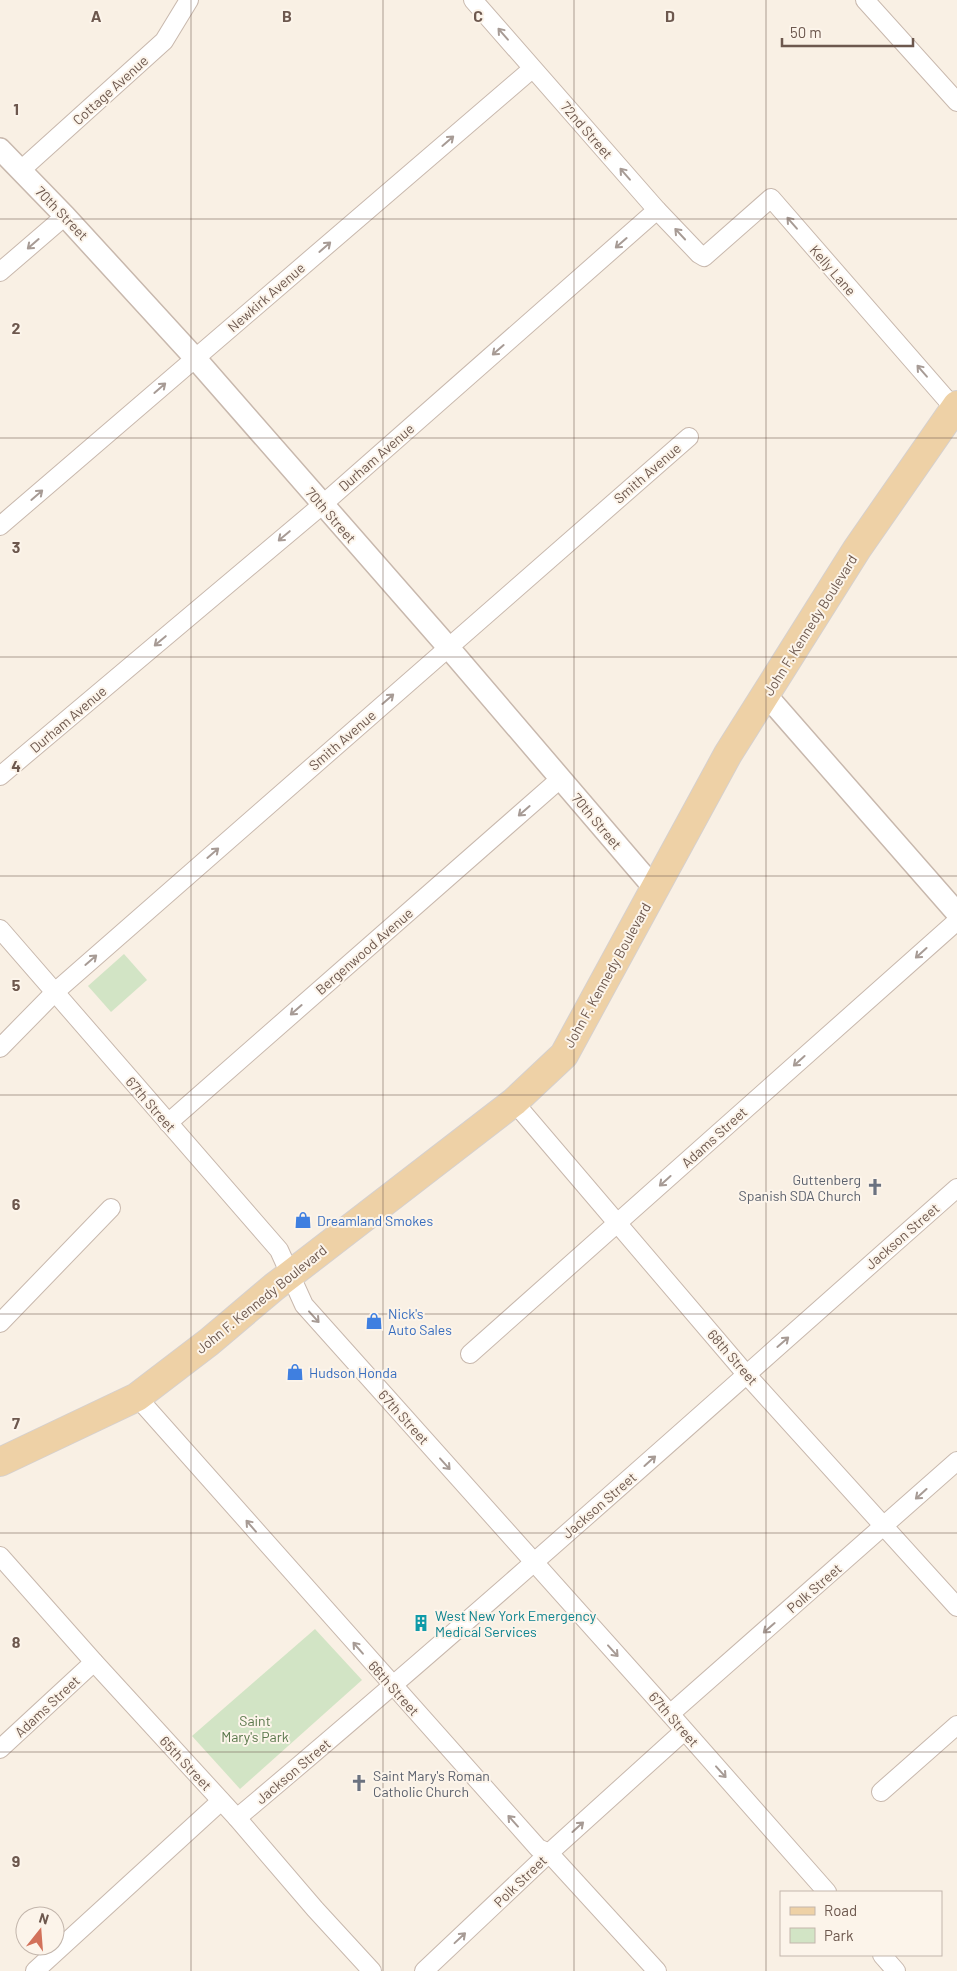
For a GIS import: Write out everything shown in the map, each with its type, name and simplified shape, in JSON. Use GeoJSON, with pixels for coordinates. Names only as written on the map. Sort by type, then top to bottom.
{"type":"FeatureCollection","features":[{"type":"Feature","properties":{"kind":"main road","name":"John F. Kennedy Boulevard"},"geometry":{"type":"LineString","coordinates":[[0,1462],[137,1397],[209,1342],[291,1274],[514,1102],[564,1055],[728,754],[857,550],[956,406]]}},
{"type":"Feature","properties":{"kind":"street","name":"Cottage Avenue"},"geometry":{"type":"LineString","coordinates":[[21,170],[164,41],[189,0]]}},
{"type":"Feature","properties":{"kind":"street","name":"72nd Street"},"geometry":{"type":"LineString","coordinates":[[473,0],[657,210],[704,257]]}},
{"type":"Feature","properties":{"kind":"street"},"geometry":{"type":"LineString","coordinates":[[865,0],[957,102]]}},
{"type":"Feature","properties":{"kind":"street","name":"Newkirk Avenue"},"geometry":{"type":"LineString","coordinates":[[0,526],[532,69]]}},
{"type":"Feature","properties":{"kind":"street","name":"70th Street"},"geometry":{"type":"LineString","coordinates":[[0,149],[65,216],[195,358],[322,505],[448,646],[654,889]]}},
{"type":"Feature","properties":{"kind":"street","name":"Kelly Lane"},"geometry":{"type":"LineString","coordinates":[[704,257],[770,198],[956,406]]}},
{"type":"Feature","properties":{"kind":"street","name":"Durham Avenue"},"geometry":{"type":"LineString","coordinates":[[0,776],[322,505],[657,210]]}},
{"type":"Feature","properties":{"kind":"street"},"geometry":{"type":"LineString","coordinates":[[0,272],[65,216]]}},
{"type":"Feature","properties":{"kind":"street","name":"Smith Avenue"},"geometry":{"type":"LineString","coordinates":[[0,1048],[55,992],[689,437]]}},
{"type":"Feature","properties":{"kind":"street"},"geometry":{"type":"LineString","coordinates":[[766,695],[957,914]]}},
{"type":"Feature","properties":{"kind":"street","name":"Bergenwood Avenue"},"geometry":{"type":"LineString","coordinates":[[168,1123],[560,779]]}},
{"type":"Feature","properties":{"kind":"street","name":"Adams Street"},"geometry":{"type":"LineString","coordinates":[[470,1354],[957,921]]}},
{"type":"Feature","properties":{"kind":"street","name":"67th Street"},"geometry":{"type":"LineString","coordinates":[[0,929],[279,1250],[304,1305],[670,1714],[825,1891]]}},
{"type":"Feature","properties":{"kind":"street","name":"68th Street"},"geometry":{"type":"LineString","coordinates":[[514,1102],[746,1374],[957,1607]]}},
{"type":"Feature","properties":{"kind":"street","name":"Jackson Street"},"geometry":{"type":"LineString","coordinates":[[238,1818],[621,1487],[957,1188]]}},
{"type":"Feature","properties":{"kind":"street"},"geometry":{"type":"LineString","coordinates":[[0,1323],[111,1208]]}},
{"type":"Feature","properties":{"kind":"street","name":"66th Street"},"geometry":{"type":"LineString","coordinates":[[137,1397],[538,1848],[549,1853],[657,1971]]}},
{"type":"Feature","properties":{"kind":"street","name":"Polk Street"},"geometry":{"type":"LineString","coordinates":[[670,1714],[957,1461]]}},
{"type":"Feature","properties":{"kind":"street","name":"65th Street"},"geometry":{"type":"LineString","coordinates":[[0,1556],[94,1662],[238,1818],[314,1909],[372,1971]]}},
{"type":"Feature","properties":{"kind":"street","name":"Adams Street"},"geometry":{"type":"LineString","coordinates":[[0,1749],[94,1662]]}},
{"type":"Feature","properties":{"kind":"street"},"geometry":{"type":"LineString","coordinates":[[881,1792],[957,1725]]}},
{"type":"Feature","properties":{"kind":"street","name":"Polk Street"},"geometry":{"type":"LineString","coordinates":[[424,1971],[549,1853],[684,1731]]}},
{"type":"Feature","properties":{"kind":"street"},"geometry":{"type":"LineString","coordinates":[[35,1971],[221,1801]]}},
{"type":"Feature","properties":{"kind":"street"},"geometry":{"type":"LineString","coordinates":[[883,1956],[896,1971]]}},
{"type":"Feature","properties":{"kind":"green space"},"geometry":{"type":"Polygon","coordinates":[[[124,954],[147,980],[111,1012],[88,986],[124,954]]]}},
{"type":"Feature","properties":{"kind":"green space","name":"Saint Mary's Park"},"geometry":{"type":"Polygon","coordinates":[[[315,1629],[362,1680],[240,1789],[192,1736],[315,1629]]]}},
{"type":"Feature","properties":{"kind":"place","name":"Guttenberg Spanish SDA Church"},"geometry":{"type":"Point","coordinates":[875,1187]}},
{"type":"Feature","properties":{"kind":"place","name":"Dreamland Smokes"},"geometry":{"type":"Point","coordinates":[303,1220]}},
{"type":"Feature","properties":{"kind":"place","name":"Nick's Auto Sales"},"geometry":{"type":"Point","coordinates":[374,1321]}},
{"type":"Feature","properties":{"kind":"place","name":"Hudson Honda"},"geometry":{"type":"Point","coordinates":[295,1372]}},
{"type":"Feature","properties":{"kind":"place","name":"West New York Emergency Medical Services"},"geometry":{"type":"Point","coordinates":[421,1623]}},
{"type":"Feature","properties":{"kind":"place","name":"Saint Mary's Roman Catholic Church"},"geometry":{"type":"Point","coordinates":[359,1783]}}]}
